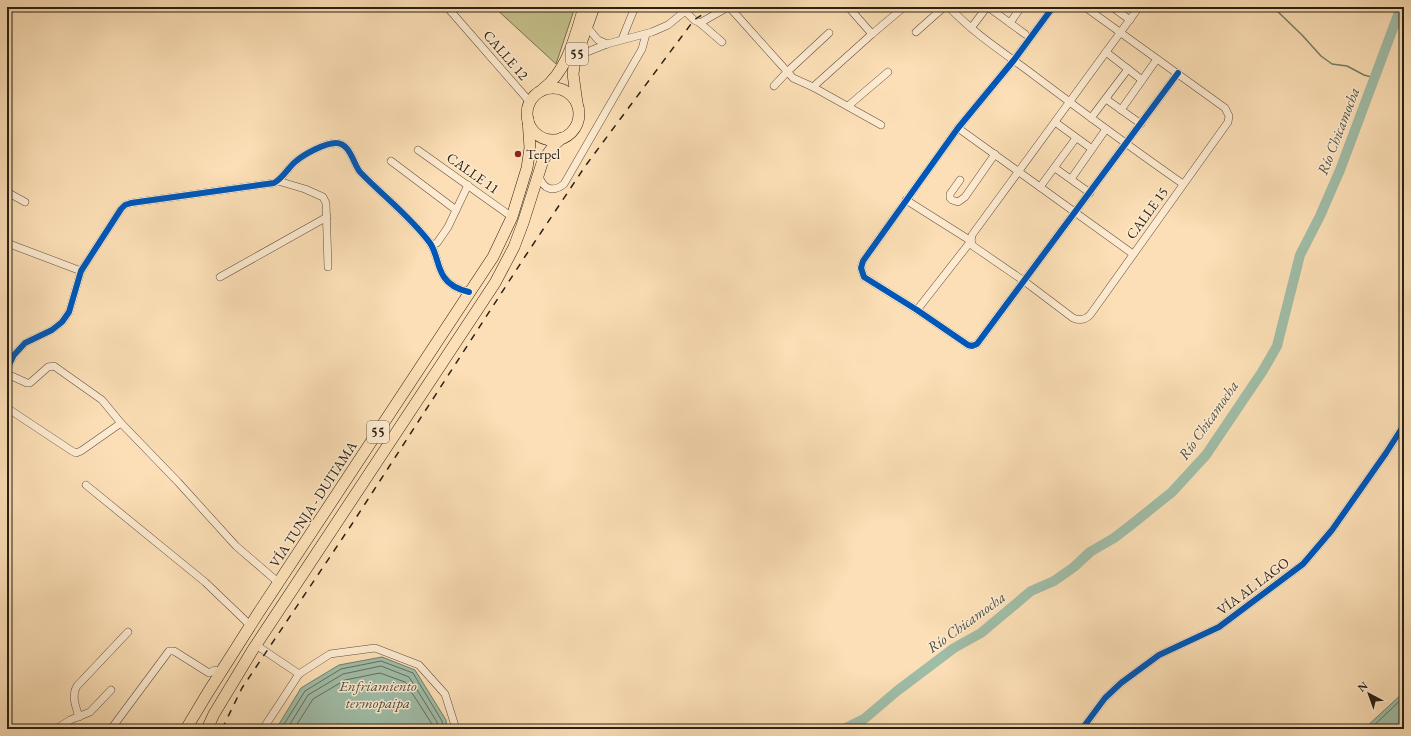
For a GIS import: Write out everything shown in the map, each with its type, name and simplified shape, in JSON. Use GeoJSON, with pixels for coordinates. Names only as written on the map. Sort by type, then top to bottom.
{"type":"FeatureCollection","features":[{"type":"Feature","properties":{"kind":"highway","name":"55"},"geometry":{"type":"LineString","coordinates":[[528,119],[527,110],[530,102],[534,96],[551,83],[563,66],[584,7]]}},
{"type":"Feature","properties":{"kind":"highway","name":"55"},"geometry":{"type":"LineString","coordinates":[[207,729],[214,714],[256,645],[495,283],[514,247],[539,176],[543,160],[548,152],[562,138],[572,131],[578,120],[579,112],[573,74],[576,60],[594,7]]}},
{"type":"Feature","properties":{"kind":"highway"},"geometry":{"type":"LineString","coordinates":[[541,91],[551,88],[562,89],[571,94],[577,103]]}},
{"type":"Feature","properties":{"kind":"highway"},"geometry":{"type":"LineString","coordinates":[[528,119],[532,129],[540,136],[551,140],[562,138]]}},
{"type":"Feature","properties":{"kind":"highway","name":"VÍA TUNJA - DUITAMA"},"geometry":{"type":"LineString","coordinates":[[186,729],[251,626],[493,257],[512,217],[529,157],[530,148],[528,119]]}},
{"type":"Feature","properties":{"kind":"street","name":"CALLE 12"},"geometry":{"type":"LineString","coordinates":[[447,7],[530,102]]}},
{"type":"Feature","properties":{"kind":"street"},"geometry":{"type":"LineString","coordinates":[[622,39],[635,7]]}},
{"type":"Feature","properties":{"kind":"street"},"geometry":{"type":"LineString","coordinates":[[700,23],[728,7],[793,78],[813,87],[881,125]]}},
{"type":"Feature","properties":{"kind":"street"},"geometry":{"type":"LineString","coordinates":[[813,87],[904,7]]}},
{"type":"Feature","properties":{"kind":"street"},"geometry":{"type":"LineString","coordinates":[[916,32],[948,7],[971,28],[1069,102],[1183,184]]}},
{"type":"Feature","properties":{"kind":"street"},"geometry":{"type":"LineString","coordinates":[[971,28],[987,7],[1025,34]]}},
{"type":"Feature","properties":{"kind":"street"},"geometry":{"type":"LineString","coordinates":[[1010,23],[1021,7]]}},
{"type":"Feature","properties":{"kind":"street"},"geometry":{"type":"LineString","coordinates":[[1053,7],[1014,60],[958,128],[863,261],[861,268],[864,277],[917,310],[962,342],[972,346],[977,344],[1090,194],[1178,73],[1085,7]]}},
{"type":"Feature","properties":{"kind":"street"},"geometry":{"type":"LineString","coordinates":[[1112,7],[1130,20]]}},
{"type":"Feature","properties":{"kind":"street"},"geometry":{"type":"LineString","coordinates":[[917,310],[971,241],[972,235],[1139,7]]}},
{"type":"Feature","properties":{"kind":"street"},"geometry":{"type":"LineString","coordinates":[[850,8],[872,34]]}},
{"type":"Feature","properties":{"kind":"street"},"geometry":{"type":"LineString","coordinates":[[576,60],[587,52],[607,44],[646,34],[668,25],[688,9],[694,20],[700,23],[722,42]]}},
{"type":"Feature","properties":{"kind":"street"},"geometry":{"type":"LineString","coordinates":[[587,27],[598,40],[607,44]]}},
{"type":"Feature","properties":{"kind":"street"},"geometry":{"type":"LineString","coordinates":[[774,86],[829,33]]}},
{"type":"Feature","properties":{"kind":"street"},"geometry":{"type":"LineString","coordinates":[[539,176],[540,182],[547,188],[557,189],[564,184],[642,49],[646,34]]}},
{"type":"Feature","properties":{"kind":"street"},"geometry":{"type":"LineString","coordinates":[[1106,52],[1142,80]]}},
{"type":"Feature","properties":{"kind":"street"},"geometry":{"type":"LineString","coordinates":[[1121,110],[1158,59]]}},
{"type":"Feature","properties":{"kind":"street"},"geometry":{"type":"LineString","coordinates":[[1091,118],[1128,69]]}},
{"type":"Feature","properties":{"kind":"street"},"geometry":{"type":"LineString","coordinates":[[848,106],[888,72]]}},
{"type":"Feature","properties":{"kind":"street","name":"CALLE 15"},"geometry":{"type":"LineString","coordinates":[[1024,281],[1073,318],[1080,320],[1087,318],[1090,315],[1228,122],[1229,116],[1225,108],[1178,73]]}},
{"type":"Feature","properties":{"kind":"street"},"geometry":{"type":"LineString","coordinates":[[1106,99],[1141,124]]}},
{"type":"Feature","properties":{"kind":"street"},"geometry":{"type":"LineString","coordinates":[[1054,122],[1092,149]]}},
{"type":"Feature","properties":{"kind":"street"},"geometry":{"type":"LineString","coordinates":[[958,128],[1133,254]]}},
{"type":"Feature","properties":{"kind":"street"},"geometry":{"type":"LineString","coordinates":[[1071,179],[1106,129]]}},
{"type":"Feature","properties":{"kind":"street"},"geometry":{"type":"LineString","coordinates":[[1040,187],[1076,138]]}},
{"type":"Feature","properties":{"kind":"street"},"geometry":{"type":"LineString","coordinates":[[7,369],[14,355],[25,343],[52,330],[62,322],[69,312],[81,271],[125,205],[271,184],[278,181],[296,161],[311,151],[335,143],[340,143],[345,146],[359,170],[400,209],[432,245],[444,278],[458,290],[469,292]]}},
{"type":"Feature","properties":{"kind":"street","name":"CALLE 11"},"geometry":{"type":"LineString","coordinates":[[418,150],[512,217]]}},
{"type":"Feature","properties":{"kind":"street"},"geometry":{"type":"LineString","coordinates":[[960,180],[950,194],[950,198],[956,202],[965,197],[995,154]]}},
{"type":"Feature","properties":{"kind":"street"},"geometry":{"type":"LineString","coordinates":[[391,160],[456,210]]}},
{"type":"Feature","properties":{"kind":"street"},"geometry":{"type":"LineString","coordinates":[[1055,168],[1090,194]]}},
{"type":"Feature","properties":{"kind":"street"},"geometry":{"type":"LineString","coordinates":[[278,181],[305,189],[323,197],[326,203],[328,267]]}},
{"type":"Feature","properties":{"kind":"street"},"geometry":{"type":"LineString","coordinates":[[432,245],[438,241],[448,227],[468,185]]}},
{"type":"Feature","properties":{"kind":"street"},"geometry":{"type":"LineString","coordinates":[[7,192],[25,202]]}},
{"type":"Feature","properties":{"kind":"street"},"geometry":{"type":"LineString","coordinates":[[906,200],[971,241],[973,246],[1024,281]]}},
{"type":"Feature","properties":{"kind":"street"},"geometry":{"type":"LineString","coordinates":[[220,277],[327,217]]}},
{"type":"Feature","properties":{"kind":"street"},"geometry":{"type":"LineString","coordinates":[[7,243],[81,271]]}},
{"type":"Feature","properties":{"kind":"street"},"geometry":{"type":"LineString","coordinates":[[7,374],[30,383],[48,367],[54,366],[102,400],[121,423],[178,482],[236,546],[279,583]]}},
{"type":"Feature","properties":{"kind":"street"},"geometry":{"type":"LineString","coordinates":[[7,408],[76,453],[121,423]]}},
{"type":"Feature","properties":{"kind":"street","name":"VÍA AL LAGO"},"geometry":{"type":"LineString","coordinates":[[1082,729],[1105,698],[1121,683],[1159,656],[1219,627],[1303,564],[1332,530],[1404,425]]}},
{"type":"Feature","properties":{"kind":"street"},"geometry":{"type":"LineString","coordinates":[[86,485],[205,582],[251,626]]}},
{"type":"Feature","properties":{"kind":"street"},"geometry":{"type":"LineString","coordinates":[[79,717],[74,698],[76,686],[128,632]]}},
{"type":"Feature","properties":{"kind":"street"},"geometry":{"type":"LineString","coordinates":[[256,645],[298,674]]}},
{"type":"Feature","properties":{"kind":"street"},"geometry":{"type":"LineString","coordinates":[[263,729],[298,674],[330,654],[374,648],[419,665],[445,694],[456,729]]}},
{"type":"Feature","properties":{"kind":"street"},"geometry":{"type":"LineString","coordinates":[[111,729],[169,652],[174,651],[209,673],[215,670],[221,673]]}},
{"type":"Feature","properties":{"kind":"street"},"geometry":{"type":"LineString","coordinates":[[56,729],[86,715],[111,690]]}},
{"type":"Feature","properties":{"kind":"shaded area"},"geometry":{"type":"Polygon","coordinates":[[[494,7],[575,7],[556,64],[494,7]]]}},
{"type":"Feature","properties":{"kind":"water","name":"Enfriamiento termopaipa"},"geometry":{"type":"Polygon","coordinates":[[[382,657],[415,670],[446,720],[447,729],[276,729],[301,688],[339,665],[382,657]]]}},
{"type":"Feature","properties":{"kind":"water"},"geometry":{"type":"Polygon","coordinates":[[[1404,692],[1404,729],[1364,729],[1404,692]]]}},
{"type":"Feature","properties":{"kind":"waterway"},"geometry":{"type":"LineString","coordinates":[[1273,7],[1321,56],[1332,64],[1347,66],[1364,75],[1375,78]]}},
{"type":"Feature","properties":{"kind":"waterway","name":"Río Chicamocha"},"geometry":{"type":"LineString","coordinates":[[844,729],[864,719],[897,691],[954,648],[981,633],[1031,591],[1054,581],[1074,567],[1090,552],[1114,538],[1172,492],[1206,455],[1262,372],[1277,346],[1300,255],[1320,216],[1340,170],[1401,7]]}},
{"type":"Feature","properties":{"kind":"railway"},"geometry":{"type":"LineString","coordinates":[[222,729],[242,688],[352,524],[586,165],[694,20],[714,7]]}},
{"type":"Feature","properties":{"kind":"cycle path"},"geometry":{"type":"LineString","coordinates":[[1053,7],[1014,60],[958,128],[863,261],[861,268],[864,277],[917,310],[968,345],[972,346],[977,344],[1178,73]]}},
{"type":"Feature","properties":{"kind":"cycle path"},"geometry":{"type":"LineString","coordinates":[[7,369],[14,355],[25,343],[52,330],[62,322],[69,312],[81,271],[125,205],[274,183],[292,164],[299,159],[309,152],[331,143],[345,146],[360,172],[422,233],[430,243],[446,280],[455,287],[469,292]]}},
{"type":"Feature","properties":{"kind":"cycle path"},"geometry":{"type":"LineString","coordinates":[[1082,729],[1105,698],[1121,683],[1159,655],[1219,627],[1303,564],[1332,530],[1404,425]]}},
{"type":"Feature","properties":{"kind":"place","name":"Terpel"},"geometry":{"type":"Point","coordinates":[518,154]}}]}
